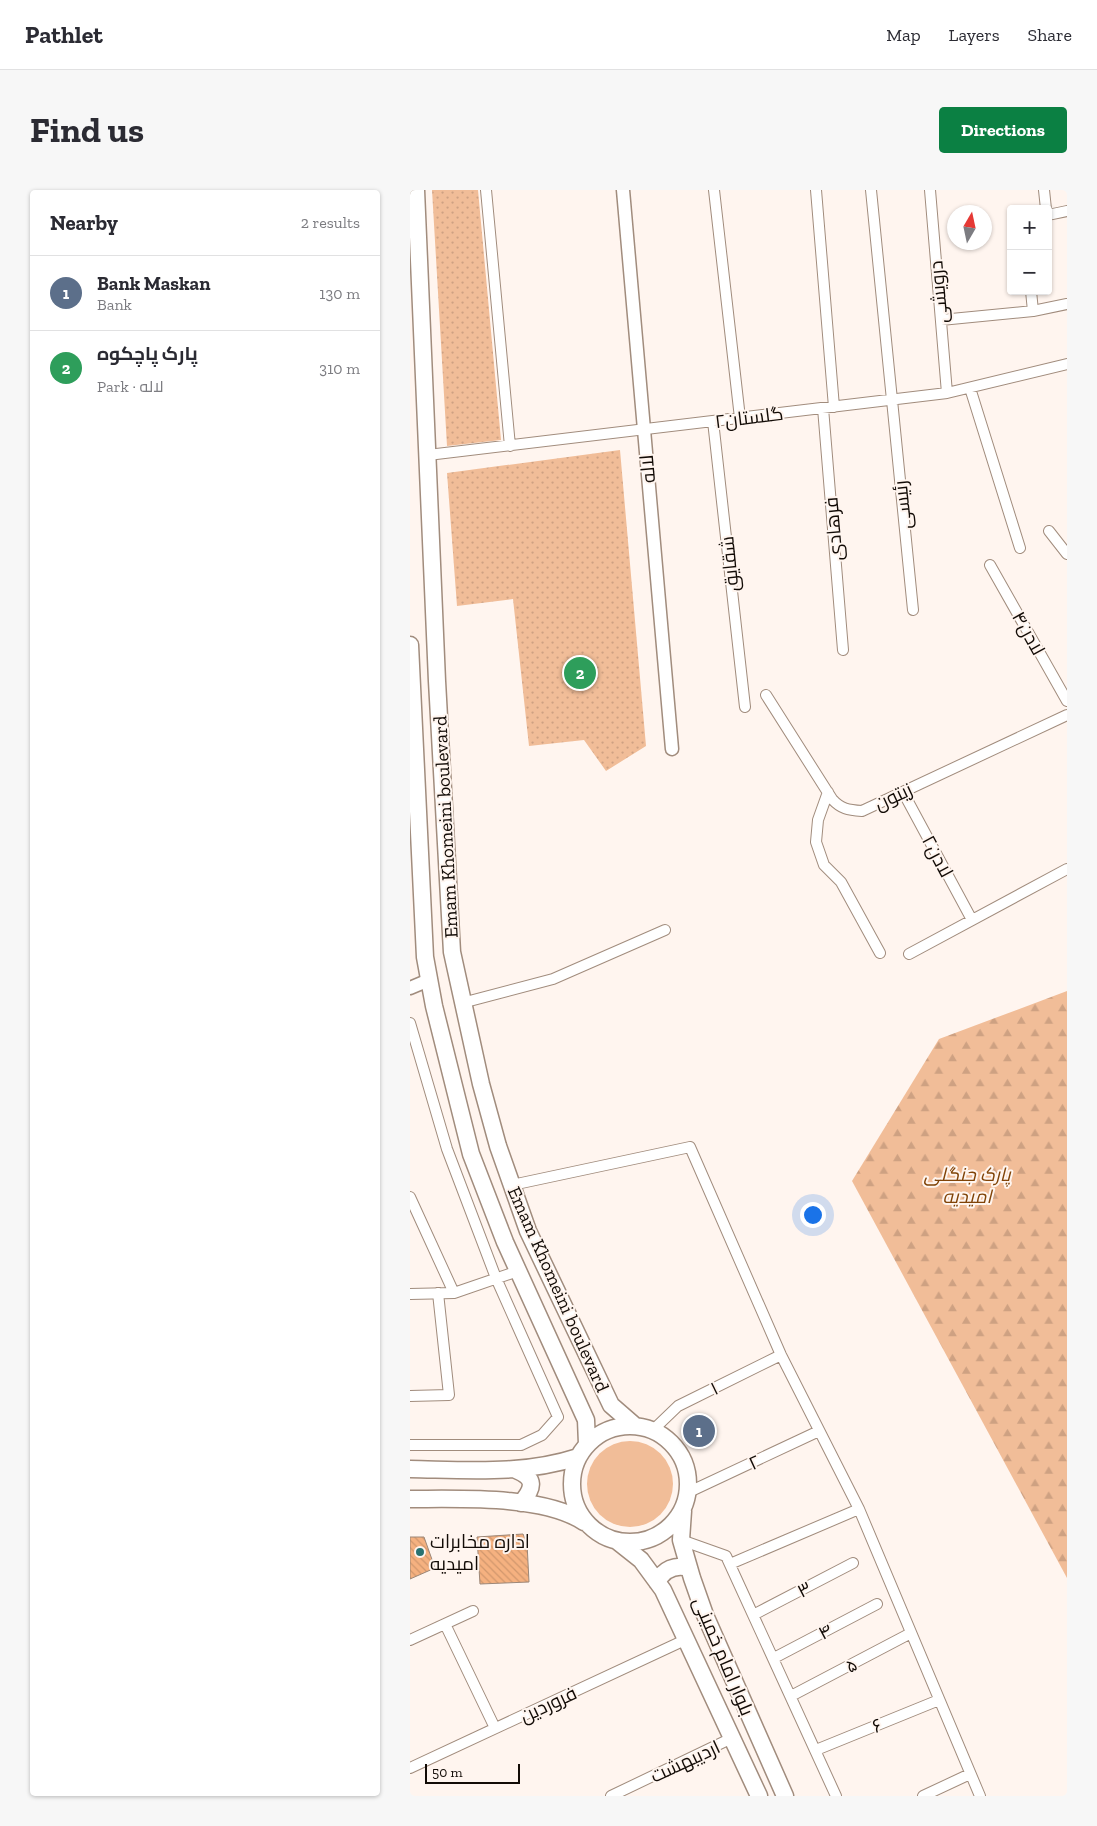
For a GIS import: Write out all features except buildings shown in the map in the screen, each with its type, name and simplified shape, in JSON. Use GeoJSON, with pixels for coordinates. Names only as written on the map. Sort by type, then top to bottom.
{"type":"FeatureCollection","features":[{"type":"Feature","properties":{"kind":"main road","name":"Emam Khomeini boulevard"},"geometry":{"type":"LineString","coordinates":[[416,190],[414,231],[415,280],[428,455],[440,745],[452,952],[462,1003],[498,1146],[528,1231],[610,1405],[634,1425]]}},
{"type":"Feature","properties":{"kind":"main road","name":"Emam Khomeini boulevard"},"geometry":{"type":"LineString","coordinates":[[410,646],[412,746],[422,911],[429,980],[471,1154],[518,1271],[586,1420],[582,1451]]}},
{"type":"Feature","properties":{"kind":"main road"},"geometry":{"type":"LineString","coordinates":[[412,746],[440,745]]}},
{"type":"Feature","properties":{"kind":"main road"},"geometry":{"type":"LineString","coordinates":[[570,1385],[580,1388],[586,1387],[591,1384],[595,1374]]}},
{"type":"Feature","properties":{"kind":"main road"},"geometry":{"type":"LineString","coordinates":[[410,1469],[516,1470],[550,1466],[582,1451],[600,1433],[617,1427],[634,1425],[653,1430],[670,1440],[682,1455],[688,1473],[689,1492],[683,1511],[671,1526],[655,1537],[636,1542],[616,1541],[601,1535],[570,1513],[521,1503],[410,1499]]}},
{"type":"Feature","properties":{"kind":"main road"},"geometry":{"type":"LineString","coordinates":[[582,1451],[572,1474],[572,1493],[578,1510],[588,1525]]}},
{"type":"Feature","properties":{"kind":"main road"},"geometry":{"type":"LineString","coordinates":[[516,1470],[526,1474],[531,1483],[530,1493],[521,1503]]}},
{"type":"Feature","properties":{"kind":"main road","name":"بلوار امام خمینی"},"geometry":{"type":"LineString","coordinates":[[683,1511],[681,1540],[689,1568],[706,1615],[785,1796]]}},
{"type":"Feature","properties":{"kind":"main road","name":"بلوار امام خمینی"},"geometry":{"type":"LineString","coordinates":[[616,1541],[641,1560],[658,1582],[687,1639],[759,1796]]}},
{"type":"Feature","properties":{"kind":"main road"},"geometry":{"type":"LineString","coordinates":[[658,1582],[670,1568],[683,1566],[689,1568]]}},
{"type":"Feature","properties":{"kind":"street"},"geometry":{"type":"LineString","coordinates":[[486,190],[510,446]]}},
{"type":"Feature","properties":{"kind":"street","name":"لاله"},"geometry":{"type":"LineString","coordinates":[[623,190],[672,749]]}},
{"type":"Feature","properties":{"kind":"street"},"geometry":{"type":"LineString","coordinates":[[714,190],[740,418]]}},
{"type":"Feature","properties":{"kind":"street"},"geometry":{"type":"LineString","coordinates":[[816,190],[834,407]]}},
{"type":"Feature","properties":{"kind":"street","name":"رئیسی"},"geometry":{"type":"LineString","coordinates":[[871,190],[890,400],[913,610]]}},
{"type":"Feature","properties":{"kind":"street","name":"درویشی"},"geometry":{"type":"LineString","coordinates":[[930,190],[947,393]]}},
{"type":"Feature","properties":{"kind":"street"},"geometry":{"type":"LineString","coordinates":[[1044,190],[1046,205]]}},
{"type":"Feature","properties":{"kind":"street"},"geometry":{"type":"LineString","coordinates":[[1052,214],[1067,211]]}},
{"type":"Feature","properties":{"kind":"street"},"geometry":{"type":"LineString","coordinates":[[1031,295],[1033,311]]}},
{"type":"Feature","properties":{"kind":"street"},"geometry":{"type":"LineString","coordinates":[[941,320],[1033,311],[1067,304]]}},
{"type":"Feature","properties":{"kind":"street","name":"گلستان۲"},"geometry":{"type":"LineString","coordinates":[[428,455],[947,393],[1067,364]]}},
{"type":"Feature","properties":{"kind":"street"},"geometry":{"type":"LineString","coordinates":[[970,388],[1020,548]]}},
{"type":"Feature","properties":{"kind":"street","name":"فرهادی"},"geometry":{"type":"LineString","coordinates":[[823,408],[843,650]]}},
{"type":"Feature","properties":{"kind":"street","name":"شقایق"},"geometry":{"type":"LineString","coordinates":[[713,421],[745,707]]}},
{"type":"Feature","properties":{"kind":"street"},"geometry":{"type":"LineString","coordinates":[[1049,531],[1067,554]]}},
{"type":"Feature","properties":{"kind":"street","name":"لادن۴"},"geometry":{"type":"LineString","coordinates":[[990,565],[1067,701]]}},
{"type":"Feature","properties":{"kind":"street","name":"زیتون"},"geometry":{"type":"LineString","coordinates":[[766,695],[838,807],[849,810],[862,810],[1067,715]]}},
{"type":"Feature","properties":{"kind":"street"},"geometry":{"type":"LineString","coordinates":[[828,792],[818,820],[816,842],[824,865],[842,882],[880,953]]}},
{"type":"Feature","properties":{"kind":"street","name":"لادن۲"},"geometry":{"type":"LineString","coordinates":[[903,792],[972,920]]}},
{"type":"Feature","properties":{"kind":"street"},"geometry":{"type":"LineString","coordinates":[[909,954],[1067,869]]}},
{"type":"Feature","properties":{"kind":"street"},"geometry":{"type":"LineString","coordinates":[[462,1003],[553,979],[665,930]]}},
{"type":"Feature","properties":{"kind":"street"},"geometry":{"type":"LineString","coordinates":[[410,988],[429,980]]}},
{"type":"Feature","properties":{"kind":"street"},"geometry":{"type":"LineString","coordinates":[[410,1023],[446,1150],[496,1278],[558,1417],[542,1436],[521,1445],[410,1445]]}},
{"type":"Feature","properties":{"kind":"street"},"geometry":{"type":"LineString","coordinates":[[512,1185],[690,1147],[781,1355],[859,1509],[980,1796]]}},
{"type":"Feature","properties":{"kind":"street"},"geometry":{"type":"LineString","coordinates":[[410,1197],[454,1293]]}},
{"type":"Feature","properties":{"kind":"street"},"geometry":{"type":"LineString","coordinates":[[410,1294],[454,1293],[518,1271]]}},
{"type":"Feature","properties":{"kind":"street"},"geometry":{"type":"LineString","coordinates":[[410,1396],[449,1395],[438,1293]]}},
{"type":"Feature","properties":{"kind":"street","name":"۱"},"geometry":{"type":"LineString","coordinates":[[653,1430],[678,1406],[781,1355]]}},
{"type":"Feature","properties":{"kind":"street","name":"۲"},"geometry":{"type":"LineString","coordinates":[[689,1492],[819,1431]]}},
{"type":"Feature","properties":{"kind":"street"},"geometry":{"type":"LineString","coordinates":[[730,1564],[859,1509]]}},
{"type":"Feature","properties":{"kind":"street"},"geometry":{"type":"LineString","coordinates":[[681,1540],[726,1556],[755,1614],[836,1796]]}},
{"type":"Feature","properties":{"kind":"street","name":"۳"},"geometry":{"type":"LineString","coordinates":[[755,1614],[853,1564]]}},
{"type":"Feature","properties":{"kind":"street","name":"۴"},"geometry":{"type":"LineString","coordinates":[[774,1658],[876,1604]]}},
{"type":"Feature","properties":{"kind":"street"},"geometry":{"type":"LineString","coordinates":[[410,1640],[473,1611]]}},
{"type":"Feature","properties":{"kind":"street"},"geometry":{"type":"LineString","coordinates":[[445,1624],[496,1728]]}},
{"type":"Feature","properties":{"kind":"street","name":"۵"},"geometry":{"type":"LineString","coordinates":[[791,1696],[911,1633]]}},
{"type":"Feature","properties":{"kind":"street","name":"فروردین"},"geometry":{"type":"LineString","coordinates":[[410,1768],[687,1639]]}},
{"type":"Feature","properties":{"kind":"street","name":"۶"},"geometry":{"type":"LineString","coordinates":[[816,1750],[939,1700]]}},
{"type":"Feature","properties":{"kind":"street","name":"اردیبهشت"},"geometry":{"type":"LineString","coordinates":[[610,1796],[732,1738]]}},
{"type":"Feature","properties":{"kind":"street"},"geometry":{"type":"LineString","coordinates":[[923,1796],[970,1774]]}},
{"type":"Feature","properties":{"kind":"green space"},"geometry":{"type":"Polygon","coordinates":[[[432,190],[478,190],[501,440],[447,446],[432,190]]]}},
{"type":"Feature","properties":{"kind":"green space"},"geometry":{"type":"Polygon","coordinates":[[[620,450],[646,746],[606,771],[584,740],[529,746],[513,599],[457,606],[447,473],[620,450]]]}},
{"type":"Feature","properties":{"kind":"green space","name":"پارک جنگلی امیدیه"},"geometry":{"type":"Polygon","coordinates":[[[1067,991],[1067,1578],[852,1181],[939,1039],[1067,991]]]}},
{"type":"Feature","properties":{"kind":"green space"},"geometry":{"type":"Polygon","coordinates":[[[630,1441],[646,1444],[654,1448],[666,1460],[670,1468],[673,1484],[670,1500],[666,1508],[654,1520],[646,1524],[630,1527],[614,1524],[606,1520],[594,1508],[590,1500],[587,1484],[590,1468],[594,1460],[606,1448],[614,1444],[630,1441]]]}},
{"type":"Feature","properties":{"kind":"place","name":"پارک پاچکوه"},"geometry":{"type":"Point","coordinates":[580,673]}},
{"type":"Feature","properties":{"kind":"place","name":"Bank Maskan"},"geometry":{"type":"Point","coordinates":[699,1431]}},
{"type":"Feature","properties":{"kind":"place","name":"اداره مخابرات امیدیه"},"geometry":{"type":"Point","coordinates":[420,1552]}}]}
